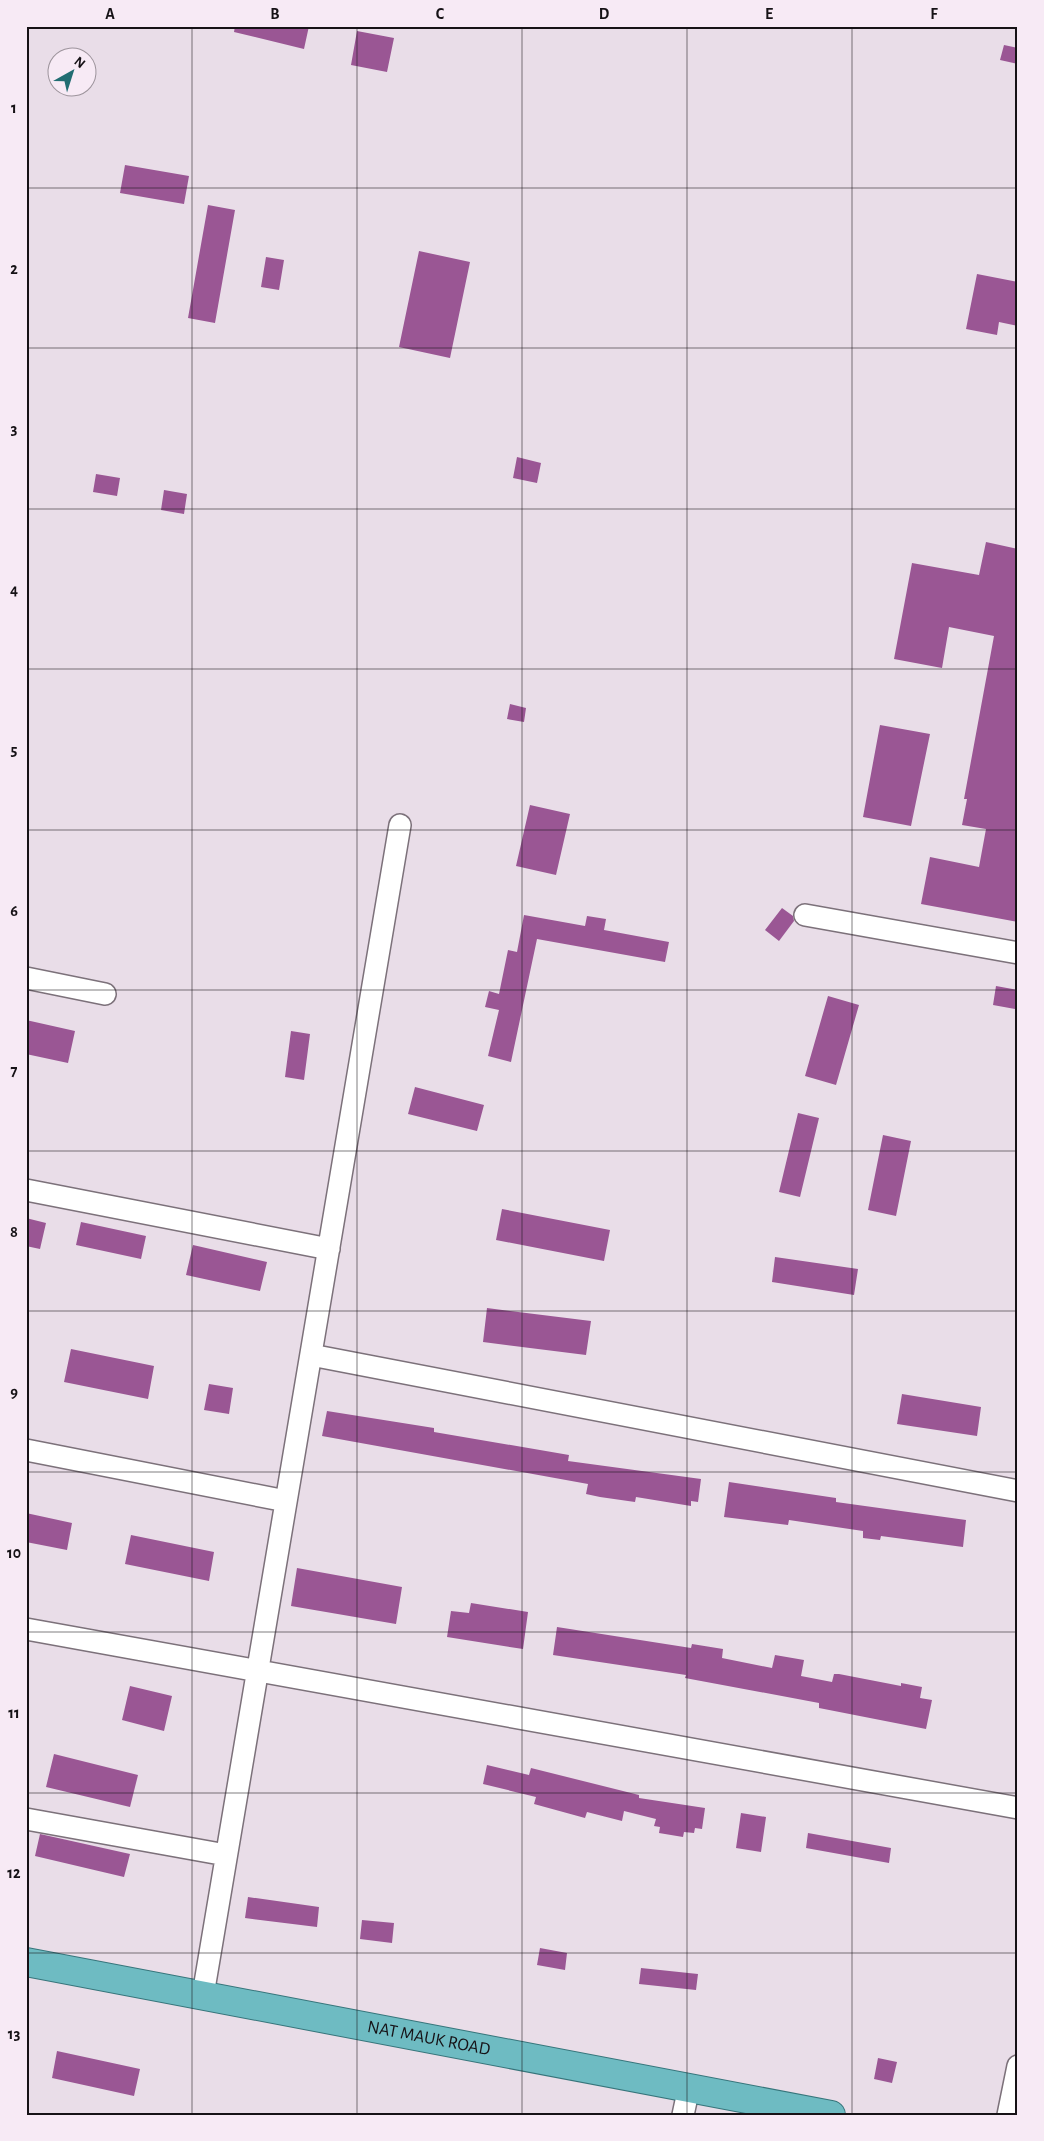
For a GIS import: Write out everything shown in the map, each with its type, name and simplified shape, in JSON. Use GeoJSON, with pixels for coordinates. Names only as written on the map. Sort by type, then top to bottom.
{"type":"FeatureCollection","features":[{"type":"Feature","properties":{"kind":"highway","name":"NAT MAUK ROAD"},"geometry":{"type":"LineString","coordinates":[[26,1962],[831,2115]]}},
{"type":"Feature","properties":{"kind":"street"},"geometry":{"type":"LineString","coordinates":[[204,1995],[400,824]]}},
{"type":"Feature","properties":{"kind":"street"},"geometry":{"type":"LineString","coordinates":[[804,915],[1018,953]]}},
{"type":"Feature","properties":{"kind":"street"},"geometry":{"type":"LineString","coordinates":[[26,978],[105,994]]}},
{"type":"Feature","properties":{"kind":"street"},"geometry":{"type":"LineString","coordinates":[[26,1190],[329,1248]]}},
{"type":"Feature","properties":{"kind":"street"},"geometry":{"type":"LineString","coordinates":[[310,1355],[1018,1490]]}},
{"type":"Feature","properties":{"kind":"street"},"geometry":{"type":"LineString","coordinates":[[26,1450],[286,1501]]}},
{"type":"Feature","properties":{"kind":"street"},"geometry":{"type":"LineString","coordinates":[[26,1629],[1018,1808]]}},
{"type":"Feature","properties":{"kind":"street"},"geometry":{"type":"LineString","coordinates":[[26,1820],[226,1855]]}},
{"type":"Feature","properties":{"kind":"street"},"geometry":{"type":"LineString","coordinates":[[1008,2115],[1018,2066]]}},
{"type":"Feature","properties":{"kind":"street"},"geometry":{"type":"LineString","coordinates":[[682,2115],[689,2087]]}},
{"type":"Feature","properties":{"kind":"building"},"geometry":{"type":"Polygon","coordinates":[[[235,26],[309,26],[304,49],[234,32],[235,26]]]}},
{"type":"Feature","properties":{"kind":"building"},"geometry":{"type":"Polygon","coordinates":[[[357,31],[394,38],[387,72],[351,65],[357,31]]]}},
{"type":"Feature","properties":{"kind":"building"},"geometry":{"type":"Polygon","coordinates":[[[1004,45],[1018,48],[1018,64],[1000,60],[1004,45]]]}},
{"type":"Feature","properties":{"kind":"building"},"geometry":{"type":"Polygon","coordinates":[[[125,165],[189,176],[184,204],[120,193],[125,165]]]}},
{"type":"Feature","properties":{"kind":"building"},"geometry":{"type":"Polygon","coordinates":[[[208,205],[235,210],[215,323],[188,318],[208,205]]]}},
{"type":"Feature","properties":{"kind":"building"},"geometry":{"type":"Polygon","coordinates":[[[419,251],[470,262],[450,358],[399,347],[419,251]]]}},
{"type":"Feature","properties":{"kind":"building"},"geometry":{"type":"Polygon","coordinates":[[[266,257],[284,260],[279,290],[261,287],[266,257]]]}},
{"type":"Feature","properties":{"kind":"building"},"geometry":{"type":"Polygon","coordinates":[[[977,274],[1018,282],[1018,326],[999,322],[997,335],[966,329],[977,274]]]}},
{"type":"Feature","properties":{"kind":"building"},"geometry":{"type":"Polygon","coordinates":[[[517,457],[541,463],[537,483],[513,478],[517,457]]]}},
{"type":"Feature","properties":{"kind":"building"},"geometry":{"type":"Polygon","coordinates":[[[96,474],[120,478],[117,496],[93,492],[96,474]]]}},
{"type":"Feature","properties":{"kind":"building"},"geometry":{"type":"Polygon","coordinates":[[[164,490],[187,494],[184,514],[161,510],[164,490]]]}},
{"type":"Feature","properties":{"kind":"building"},"geometry":{"type":"Polygon","coordinates":[[[986,542],[1018,549],[1018,922],[921,904],[930,857],[979,867],[986,829],[962,825],[967,799],[964,799],[994,636],[949,627],[942,668],[894,659],[912,563],[979,575],[986,542]]]}},
{"type":"Feature","properties":{"kind":"building"},"geometry":{"type":"Polygon","coordinates":[[[510,704],[526,708],[524,722],[507,719],[510,704]]]}},
{"type":"Feature","properties":{"kind":"building"},"geometry":{"type":"Polygon","coordinates":[[[880,725],[930,734],[911,826],[863,817],[880,725]]]}},
{"type":"Feature","properties":{"kind":"building"},"geometry":{"type":"Polygon","coordinates":[[[530,805],[570,814],[556,875],[516,866],[530,805]]]}},
{"type":"Feature","properties":{"kind":"building"},"geometry":{"type":"Polygon","coordinates":[[[782,908],[793,916],[794,921],[779,941],[765,930],[782,908]]]}},
{"type":"Feature","properties":{"kind":"building"},"geometry":{"type":"Polygon","coordinates":[[[524,915],[585,926],[587,916],[606,919],[604,930],[669,942],[665,962],[537,939],[511,1062],[488,1056],[499,1010],[485,1007],[489,991],[499,994],[508,950],[517,952],[524,915]]]}},
{"type":"Feature","properties":{"kind":"building"},"geometry":{"type":"Polygon","coordinates":[[[996,986],[1018,990],[1015,1009],[993,1005],[996,986]]]}},
{"type":"Feature","properties":{"kind":"building"},"geometry":{"type":"Polygon","coordinates":[[[828,996],[859,1005],[836,1085],[805,1076],[828,996]]]}},
{"type":"Feature","properties":{"kind":"building"},"geometry":{"type":"Polygon","coordinates":[[[26,1020],[75,1031],[68,1063],[26,1054],[26,1020]]]}},
{"type":"Feature","properties":{"kind":"building"},"geometry":{"type":"Polygon","coordinates":[[[291,1031],[310,1034],[304,1080],[285,1077],[291,1031]]]}},
{"type":"Feature","properties":{"kind":"building"},"geometry":{"type":"Polygon","coordinates":[[[415,1087],[484,1105],[477,1131],[408,1114],[415,1087]]]}},
{"type":"Feature","properties":{"kind":"building"},"geometry":{"type":"Polygon","coordinates":[[[798,1113],[819,1118],[800,1197],[779,1192],[798,1113]]]}},
{"type":"Feature","properties":{"kind":"building"},"geometry":{"type":"Polygon","coordinates":[[[883,1135],[911,1141],[896,1216],[868,1210],[883,1135]]]}},
{"type":"Feature","properties":{"kind":"building"},"geometry":{"type":"Polygon","coordinates":[[[502,1209],[610,1230],[604,1261],[496,1240],[502,1209]]]}},
{"type":"Feature","properties":{"kind":"building"},"geometry":{"type":"Polygon","coordinates":[[[26,1218],[46,1223],[40,1249],[26,1246],[26,1218]]]}},
{"type":"Feature","properties":{"kind":"building"},"geometry":{"type":"Polygon","coordinates":[[[81,1222],[146,1236],[141,1259],[76,1245],[81,1222]]]}},
{"type":"Feature","properties":{"kind":"building"},"geometry":{"type":"Polygon","coordinates":[[[193,1245],[267,1262],[260,1291],[186,1275],[193,1245]]]}},
{"type":"Feature","properties":{"kind":"building"},"geometry":{"type":"Polygon","coordinates":[[[775,1257],[858,1269],[854,1295],[772,1282],[775,1257]]]}},
{"type":"Feature","properties":{"kind":"building"},"geometry":{"type":"Polygon","coordinates":[[[487,1308],[591,1321],[586,1355],[483,1342],[487,1308]]]}},
{"type":"Feature","properties":{"kind":"building"},"geometry":{"type":"Polygon","coordinates":[[[71,1349],[154,1366],[148,1399],[64,1382],[71,1349]]]}},
{"type":"Feature","properties":{"kind":"building"},"geometry":{"type":"Polygon","coordinates":[[[209,1384],[233,1388],[229,1414],[204,1410],[209,1384]]]}},
{"type":"Feature","properties":{"kind":"building"},"geometry":{"type":"Polygon","coordinates":[[[902,1394],[981,1407],[977,1436],[897,1424],[902,1394]]]}},
{"type":"Feature","properties":{"kind":"building"},"geometry":{"type":"Polygon","coordinates":[[[327,1411],[434,1428],[434,1432],[569,1455],[568,1461],[701,1479],[698,1502],[691,1501],[691,1506],[636,1497],[635,1502],[600,1497],[586,1494],[588,1484],[322,1436],[327,1411]]]}},
{"type":"Feature","properties":{"kind":"building"},"geometry":{"type":"Polygon","coordinates":[[[729,1482],[836,1498],[836,1502],[966,1520],[963,1547],[881,1536],[880,1540],[863,1538],[863,1531],[789,1520],[788,1525],[724,1517],[729,1482]]]}},
{"type":"Feature","properties":{"kind":"building"},"geometry":{"type":"Polygon","coordinates":[[[26,1513],[72,1523],[67,1550],[26,1542],[26,1513]]]}},
{"type":"Feature","properties":{"kind":"building"},"geometry":{"type":"Polygon","coordinates":[[[131,1535],[214,1552],[209,1581],[125,1564],[131,1535]]]}},
{"type":"Feature","properties":{"kind":"building"},"geometry":{"type":"Polygon","coordinates":[[[297,1568],[402,1587],[396,1624],[291,1606],[297,1568]]]}},
{"type":"Feature","properties":{"kind":"building"},"geometry":{"type":"Polygon","coordinates":[[[471,1603],[528,1612],[523,1649],[447,1637],[451,1611],[469,1613],[471,1603]]]}},
{"type":"Feature","properties":{"kind":"building"},"geometry":{"type":"Polygon","coordinates":[[[557,1627],[691,1648],[692,1644],[723,1649],[722,1658],[772,1668],[775,1655],[804,1660],[801,1676],[832,1682],[834,1674],[839,1674],[901,1686],[901,1683],[922,1687],[920,1698],[932,1700],[926,1729],[819,1708],[819,1703],[685,1678],[686,1675],[553,1655],[557,1627]]]}},
{"type":"Feature","properties":{"kind":"building"},"geometry":{"type":"Polygon","coordinates":[[[130,1686],[172,1696],[164,1731],[122,1720],[130,1686]]]}},
{"type":"Feature","properties":{"kind":"building"},"geometry":{"type":"Polygon","coordinates":[[[54,1754],[138,1775],[130,1807],[46,1787],[54,1754]]]}},
{"type":"Feature","properties":{"kind":"building"},"geometry":{"type":"Polygon","coordinates":[[[487,1765],[529,1775],[531,1768],[639,1795],[639,1798],[705,1808],[702,1829],[695,1828],[694,1833],[684,1832],[683,1837],[659,1833],[660,1827],[654,1826],[656,1819],[624,1811],[622,1821],[587,1812],[585,1818],[534,1804],[536,1797],[483,1784],[487,1765]]]}},
{"type":"Feature","properties":{"kind":"building"},"geometry":{"type":"Polygon","coordinates":[[[741,1813],[766,1817],[761,1852],[736,1848],[741,1813]]]}},
{"type":"Feature","properties":{"kind":"building"},"geometry":{"type":"Polygon","coordinates":[[[808,1833],[891,1848],[889,1863],[806,1848],[808,1833]]]}},
{"type":"Feature","properties":{"kind":"building"},"geometry":{"type":"Polygon","coordinates":[[[40,1834],[130,1854],[124,1877],[35,1856],[40,1834]]]}},
{"type":"Feature","properties":{"kind":"building"},"geometry":{"type":"Polygon","coordinates":[[[248,1897],[319,1907],[317,1927],[245,1918],[248,1897]]]}},
{"type":"Feature","properties":{"kind":"building"},"geometry":{"type":"Polygon","coordinates":[[[362,1920],[394,1923],[392,1943],[360,1939],[362,1920]]]}},
{"type":"Feature","properties":{"kind":"building"},"geometry":{"type":"Polygon","coordinates":[[[540,1948],[567,1953],[565,1970],[537,1965],[540,1948]]]}},
{"type":"Feature","properties":{"kind":"building"},"geometry":{"type":"Polygon","coordinates":[[[641,1968],[698,1974],[696,1990],[639,1984],[641,1968]]]}},
{"type":"Feature","properties":{"kind":"building"},"geometry":{"type":"Polygon","coordinates":[[[57,2051],[140,2069],[134,2096],[52,2078],[57,2051]]]}},
{"type":"Feature","properties":{"kind":"building"},"geometry":{"type":"Polygon","coordinates":[[[878,2058],[897,2062],[892,2083],[874,2079],[878,2058]]]}}]}
